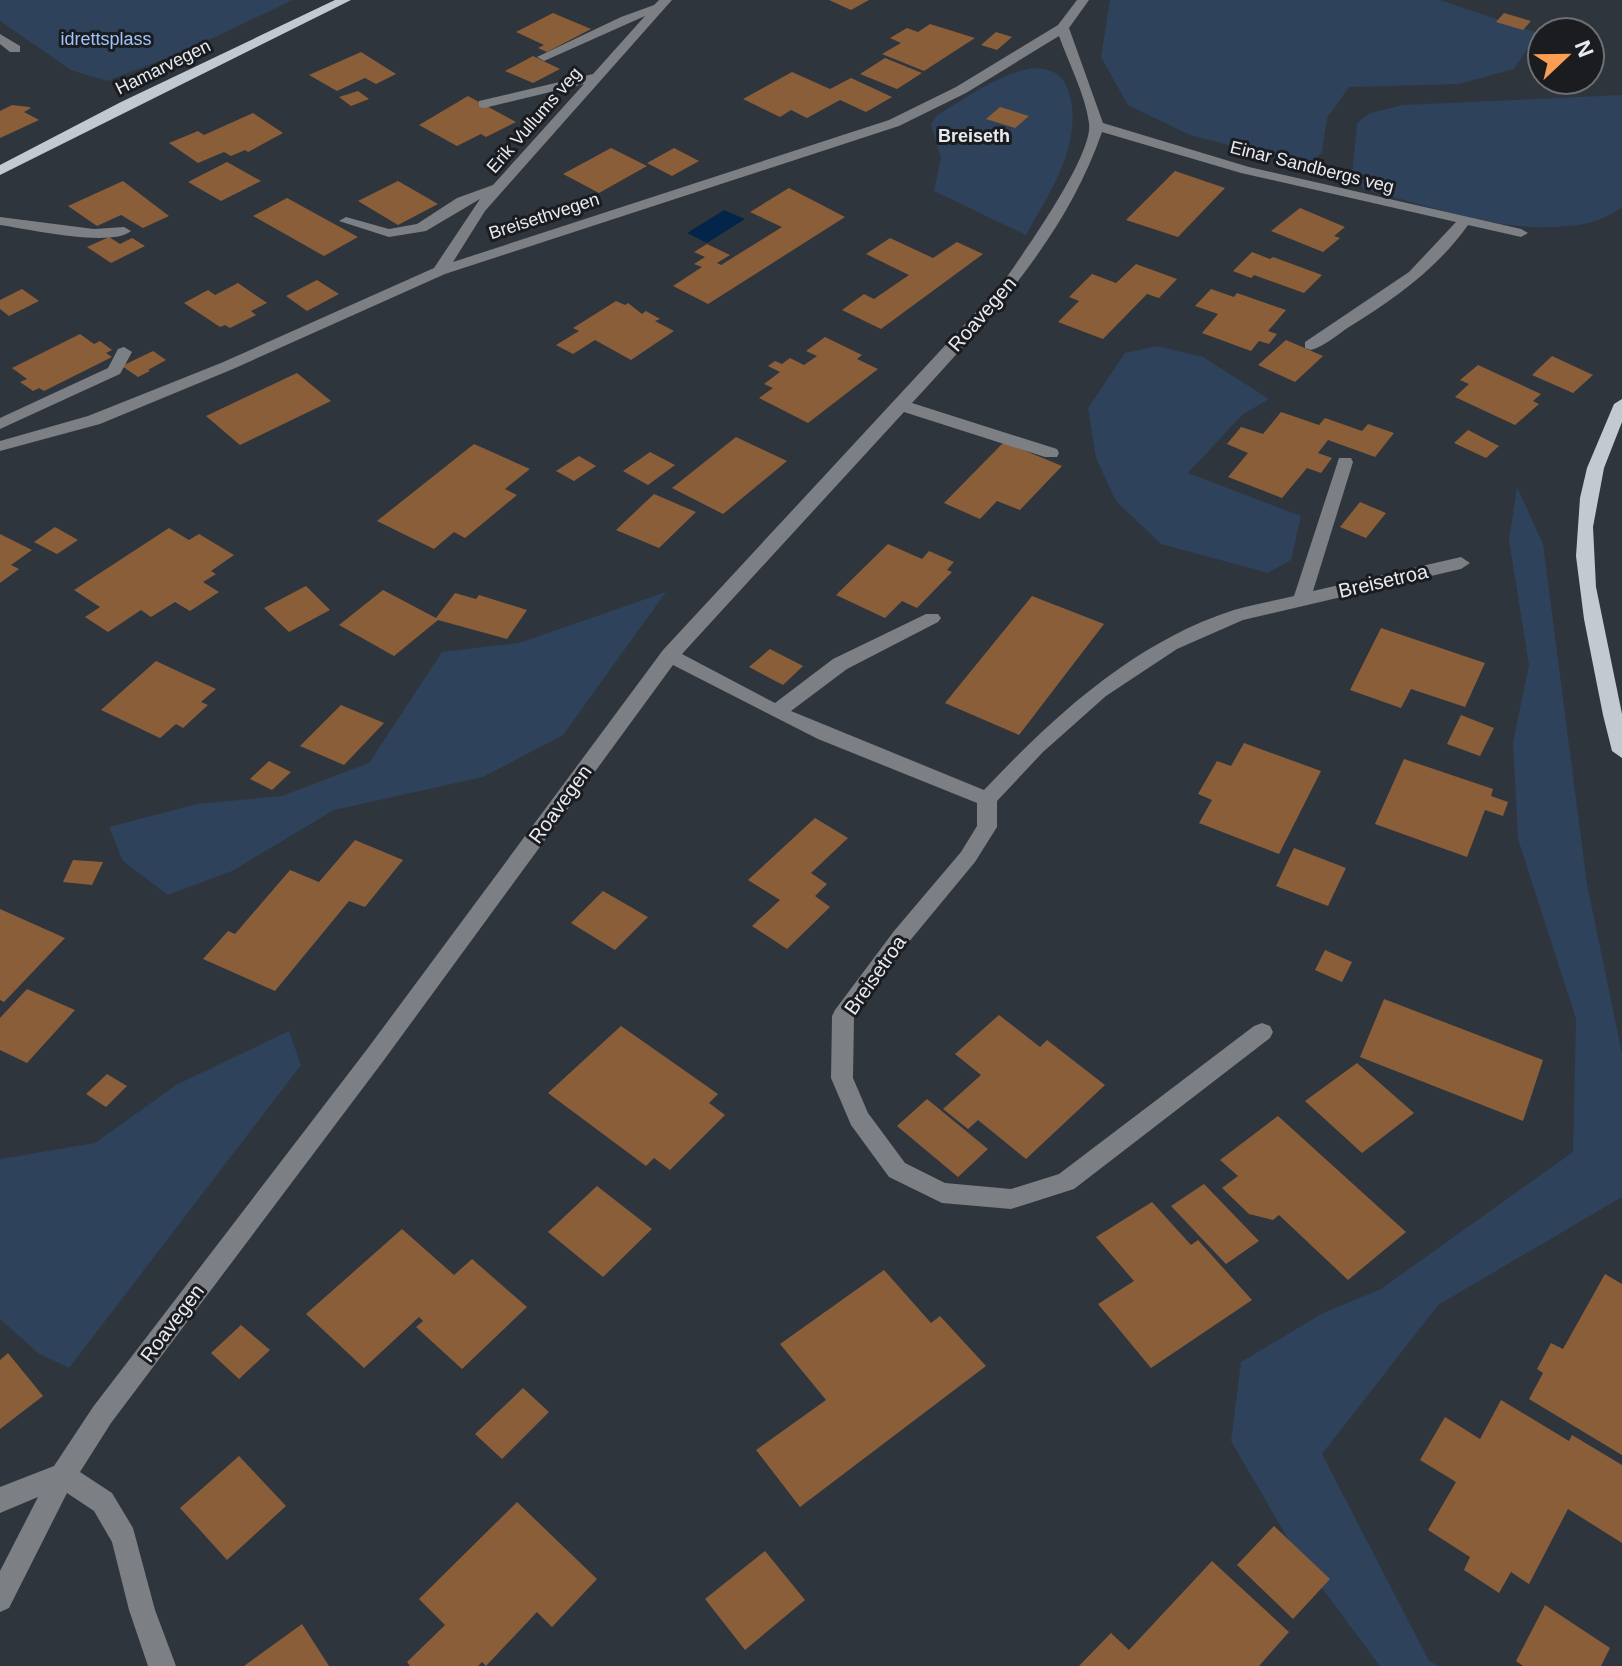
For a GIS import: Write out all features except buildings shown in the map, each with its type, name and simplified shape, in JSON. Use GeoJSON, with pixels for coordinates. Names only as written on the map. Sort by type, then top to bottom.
{"type":"FeatureCollection","features":[{"type":"Feature","properties":{"kind":"main road","name":"Hamarvegen"},"geometry":{"type":"LineString","coordinates":[[0,171],[345,0]]}},
{"type":"Feature","properties":{"kind":"main road"},"geometry":{"type":"LineString","coordinates":[[1622,404],[1595,461],[1587,497],[1583,562],[1588,602],[1622,751]]}},
{"type":"Feature","properties":{"kind":"street","name":"Breisethvegen"},"geometry":{"type":"LineString","coordinates":[[0,446],[94,420],[227,366],[440,271],[894,123],[961,90],[1063,28],[1083,0]]}},
{"type":"Feature","properties":{"kind":"street"},"geometry":{"type":"LineString","coordinates":[[544,57],[572,48],[662,4]]}},
{"type":"Feature","properties":{"kind":"street","name":"Erik Vullums veg"},"geometry":{"type":"LineString","coordinates":[[440,271],[479,209],[662,4]]}},
{"type":"Feature","properties":{"kind":"street"},"geometry":{"type":"LineString","coordinates":[[1063,28],[1097,126]]}},
{"type":"Feature","properties":{"kind":"street"},"geometry":{"type":"LineString","coordinates":[[0,38],[15,49]]}},
{"type":"Feature","properties":{"kind":"street"},"geometry":{"type":"LineString","coordinates":[[484,104],[596,77]]}},
{"type":"Feature","properties":{"kind":"street","name":"Einar Sandbergs veg"},"geometry":{"type":"LineString","coordinates":[[1097,126],[1246,170],[1521,233]]}},
{"type":"Feature","properties":{"kind":"street","name":"Roavegen"},"geometry":{"type":"LineString","coordinates":[[0,1599],[63,1475],[102,1415],[376,1054],[670,655],[1007,287],[1045,233],[1080,174],[1097,126]]}},
{"type":"Feature","properties":{"kind":"street"},"geometry":{"type":"LineString","coordinates":[[346,221],[389,233],[421,228],[462,201],[499,187]]}},
{"type":"Feature","properties":{"kind":"street"},"geometry":{"type":"LineString","coordinates":[[0,221],[94,233],[124,231]]}},
{"type":"Feature","properties":{"kind":"street"},"geometry":{"type":"LineString","coordinates":[[1311,345],[1397,287],[1451,242],[1464,221]]}},
{"type":"Feature","properties":{"kind":"street"},"geometry":{"type":"LineString","coordinates":[[0,424],[114,371],[124,352]]}},
{"type":"Feature","properties":{"kind":"street"},"geometry":{"type":"LineString","coordinates":[[900,405],[1051,453]]}},
{"type":"Feature","properties":{"kind":"street"},"geometry":{"type":"LineString","coordinates":[[1301,600],[1315,564],[1326,516],[1345,462]]}},
{"type":"Feature","properties":{"kind":"street","name":"Breisetroa"},"geometry":{"type":"LineString","coordinates":[[1262,1032],[1066,1182],[1011,1199],[942,1193],[897,1170],[859,1118],[842,1078],[843,1016],[901,937],[968,857],[987,827],[987,799],[1036,747],[1099,691],[1171,645],[1238,615],[1461,563]]}},
{"type":"Feature","properties":{"kind":"street"},"geometry":{"type":"LineString","coordinates":[[778,711],[840,664],[932,618]]}},
{"type":"Feature","properties":{"kind":"street"},"geometry":{"type":"LineString","coordinates":[[670,655],[723,686],[778,711],[917,774],[987,799]]}},
{"type":"Feature","properties":{"kind":"street"},"geometry":{"type":"LineString","coordinates":[[0,1500],[63,1475],[103,1502],[124,1537],[142,1610],[162,1666]]}},
{"type":"Feature","properties":{"kind":"green space","name":"idrettsplass"},"geometry":{"type":"Polygon","coordinates":[[[0,0],[293,0],[190,49],[107,81],[71,70],[0,21],[0,0]]]}},
{"type":"Feature","properties":{"kind":"green space"},"geometry":{"type":"Polygon","coordinates":[[[1110,0],[1440,0],[1526,29],[1526,51],[1514,69],[1459,84],[1349,87],[1327,118],[1322,152],[1310,166],[1190,135],[1128,105],[1101,57],[1110,0]]]}},
{"type":"Feature","properties":{"kind":"green space"},"geometry":{"type":"Polygon","coordinates":[[[1036,68],[1054,72],[1065,83],[1070,96],[1071,133],[1061,169],[1026,235],[934,191],[941,158],[931,125],[937,115],[985,86],[1010,74],[1036,68]]]}},
{"type":"Feature","properties":{"kind":"green space"},"geometry":{"type":"Polygon","coordinates":[[[1622,95],[1622,208],[1592,222],[1532,227],[1475,219],[1364,189],[1352,175],[1357,123],[1370,113],[1403,105],[1622,95]]]}},
{"type":"Feature","properties":{"kind":"green space"},"geometry":{"type":"Polygon","coordinates":[[[1157,346],[1203,357],[1269,399],[1242,415],[1188,473],[1301,516],[1291,560],[1268,573],[1161,544],[1116,501],[1096,458],[1088,408],[1125,353],[1157,346]]]}},
{"type":"Feature","properties":{"kind":"green space"},"geometry":{"type":"Polygon","coordinates":[[[1517,487],[1543,544],[1587,884],[1622,1054],[1622,1197],[1438,1305],[1322,1454],[1429,1661],[1439,1666],[1380,1666],[1298,1556],[1231,1441],[1241,1362],[1323,1313],[1381,1289],[1573,1152],[1576,1019],[1518,839],[1513,742],[1529,665],[1509,540],[1517,487]]]}},
{"type":"Feature","properties":{"kind":"green space"},"geometry":{"type":"Polygon","coordinates":[[[666,592],[563,735],[483,777],[334,810],[232,871],[168,895],[123,861],[109,827],[197,804],[282,796],[369,763],[442,652],[519,643],[666,592]]]}},
{"type":"Feature","properties":{"kind":"green space"},"geometry":{"type":"Polygon","coordinates":[[[289,1031],[301,1065],[69,1368],[38,1353],[0,1319],[0,1159],[95,1143],[176,1085],[289,1031]]]}},
{"type":"Feature","properties":{"kind":"shaded area"},"geometry":{"type":"Polygon","coordinates":[[[724,210],[745,219],[707,243],[687,233],[724,210]]]}},
{"type":"Feature","properties":{"kind":"district","name":"Breiseth"},"geometry":{"type":"Point","coordinates":[974,136]}}]}
